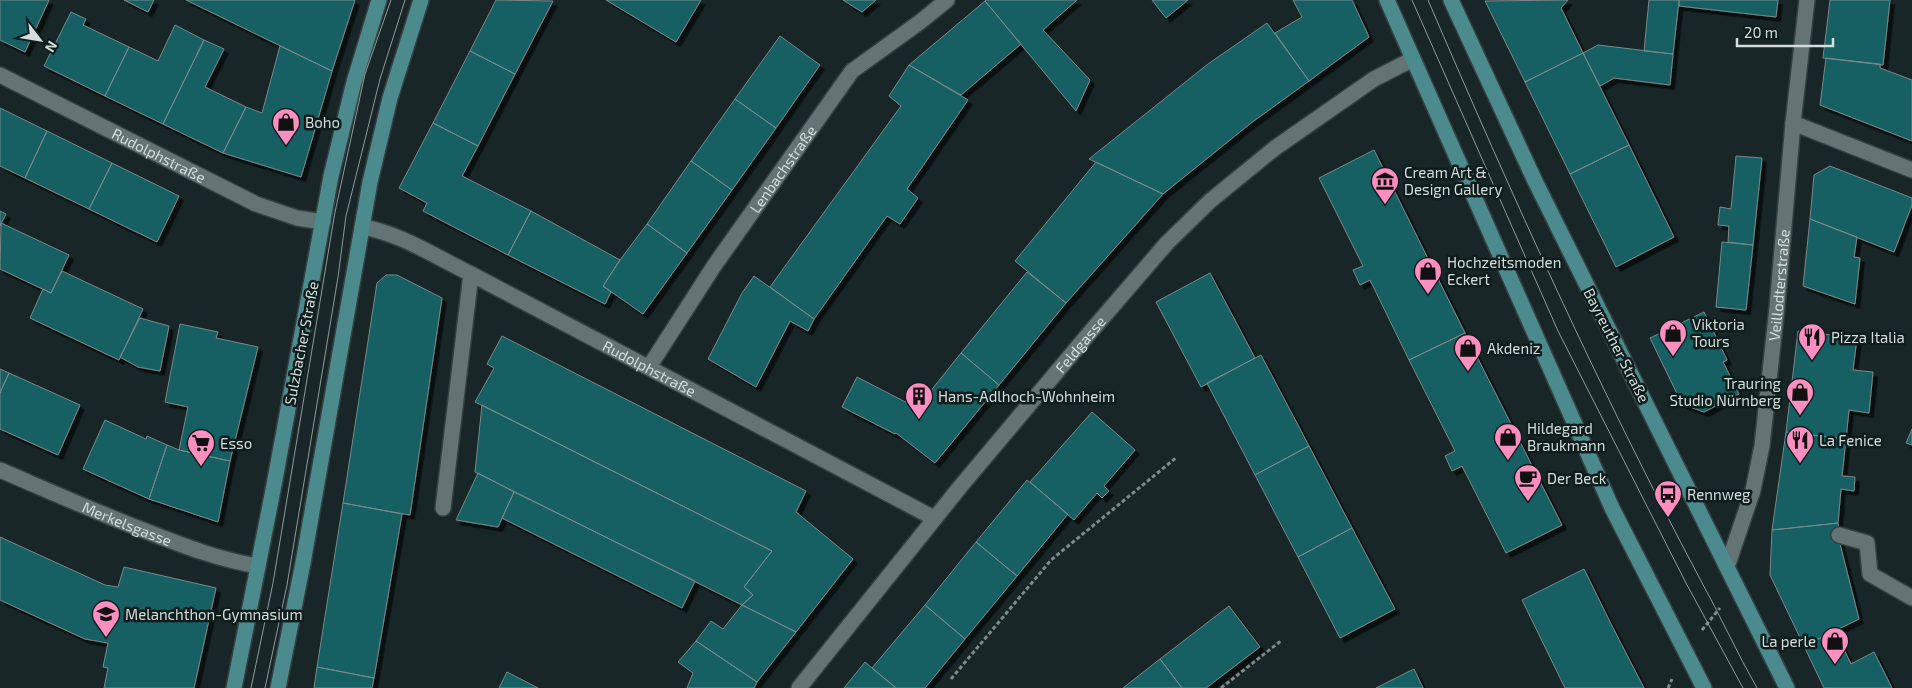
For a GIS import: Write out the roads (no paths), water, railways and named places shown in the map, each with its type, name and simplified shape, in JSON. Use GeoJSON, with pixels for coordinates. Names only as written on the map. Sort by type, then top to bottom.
{"type":"FeatureCollection","features":[{"type":"Feature","properties":{"kind":"main road","name":"Sulzbacher Straße"},"geometry":{"type":"LineString","coordinates":[[234,688],[331,176],[354,82],[379,0]]}},
{"type":"Feature","properties":{"kind":"main road"},"geometry":{"type":"LineString","coordinates":[[278,688],[304,563],[370,182],[390,98],[421,0]]}},
{"type":"Feature","properties":{"kind":"main road"},"geometry":{"type":"LineString","coordinates":[[1387,0],[1612,508],[1704,688]]}},
{"type":"Feature","properties":{"kind":"main road","name":"Bayreuther Straße"},"geometry":{"type":"LineString","coordinates":[[1451,0],[1535,181],[1787,688]]}},
{"type":"Feature","properties":{"kind":"street","name":"Lenbachstraße"},"geometry":{"type":"LineString","coordinates":[[649,367],[714,266],[852,71],[947,0]]}},
{"type":"Feature","properties":{"kind":"street","name":"Veillodterstraße"},"geometry":{"type":"LineString","coordinates":[[1727,567],[1753,490],[1760,457],[1777,308],[1793,123],[1807,0]]}},
{"type":"Feature","properties":{"kind":"street","name":"Feldgasse"},"geometry":{"type":"LineString","coordinates":[[800,688],[934,518],[1092,330],[1168,243],[1210,200],[1275,148],[1374,80],[1413,59]]}},
{"type":"Feature","properties":{"kind":"street","name":"Rudolphstraße"},"geometry":{"type":"LineString","coordinates":[[0,76],[256,204],[297,218],[322,222]]}},
{"type":"Feature","properties":{"kind":"street"},"geometry":{"type":"LineString","coordinates":[[1793,123],[1912,170]]}},
{"type":"Feature","properties":{"kind":"street","name":"Rudolphstraße"},"geometry":{"type":"LineString","coordinates":[[362,227],[374,229],[397,238],[471,274],[934,518]]}},
{"type":"Feature","properties":{"kind":"street"},"geometry":{"type":"LineString","coordinates":[[443,508],[471,274]]}},
{"type":"Feature","properties":{"kind":"street","name":"Merkelsgasse"},"geometry":{"type":"LineString","coordinates":[[0,470],[96,512],[176,543],[216,557],[258,566]]}},
{"type":"Feature","properties":{"kind":"street"},"geometry":{"type":"LineString","coordinates":[[1839,534],[1867,542],[1870,574],[1912,598]]}},
{"type":"Feature","properties":{"kind":"tram line"},"geometry":{"type":"LineString","coordinates":[[251,688],[273,583],[335,212],[365,74],[391,0]]}},
{"type":"Feature","properties":{"kind":"tram line"},"geometry":{"type":"LineString","coordinates":[[265,688],[287,585],[338,277],[346,216],[380,79],[405,0]]}},
{"type":"Feature","properties":{"kind":"tram line"},"geometry":{"type":"LineString","coordinates":[[1412,0],[1558,331],[1686,583],[1743,688]]}},
{"type":"Feature","properties":{"kind":"tram line"},"geometry":{"type":"LineString","coordinates":[[1428,0],[1492,147],[1592,365],[1663,508],[1757,688]]}},
{"type":"Feature","properties":{"kind":"place","name":"Boho"},"geometry":{"type":"Point","coordinates":[286,146]}},
{"type":"Feature","properties":{"kind":"place","name":"Cream Art & Design Gallery"},"geometry":{"type":"Point","coordinates":[1385,205]}},
{"type":"Feature","properties":{"kind":"place","name":"Hochzeitsmoden Eckert"},"geometry":{"type":"Point","coordinates":[1428,295]}},
{"type":"Feature","properties":{"kind":"place","name":"Viktoria Tours"},"geometry":{"type":"Point","coordinates":[1673,357]}},
{"type":"Feature","properties":{"kind":"place","name":"Pizza Italia"},"geometry":{"type":"Point","coordinates":[1812,361]}},
{"type":"Feature","properties":{"kind":"place","name":"Akdeniz"},"geometry":{"type":"Point","coordinates":[1468,372]}},
{"type":"Feature","properties":{"kind":"place","name":"Trauring Studio Nürnberg"},"geometry":{"type":"Point","coordinates":[1800,416]}},
{"type":"Feature","properties":{"kind":"place","name":"Hans-Adlhoch-Wohnheim"},"geometry":{"type":"Point","coordinates":[919,420]}},
{"type":"Feature","properties":{"kind":"place","name":"Hildegard Braukmann"},"geometry":{"type":"Point","coordinates":[1508,461]}},
{"type":"Feature","properties":{"kind":"place","name":"La Fenice"},"geometry":{"type":"Point","coordinates":[1800,464]}},
{"type":"Feature","properties":{"kind":"place","name":"Esso"},"geometry":{"type":"Point","coordinates":[201,467]}},
{"type":"Feature","properties":{"kind":"place","name":"Der Beck"},"geometry":{"type":"Point","coordinates":[1528,502]}},
{"type":"Feature","properties":{"kind":"place","name":"Rennweg"},"geometry":{"type":"Point","coordinates":[1668,518]}},
{"type":"Feature","properties":{"kind":"place","name":"Melanchthon-Gymnasium"},"geometry":{"type":"Point","coordinates":[106,638]}},
{"type":"Feature","properties":{"kind":"place","name":"La perle"},"geometry":{"type":"Point","coordinates":[1835,665]}}]}
